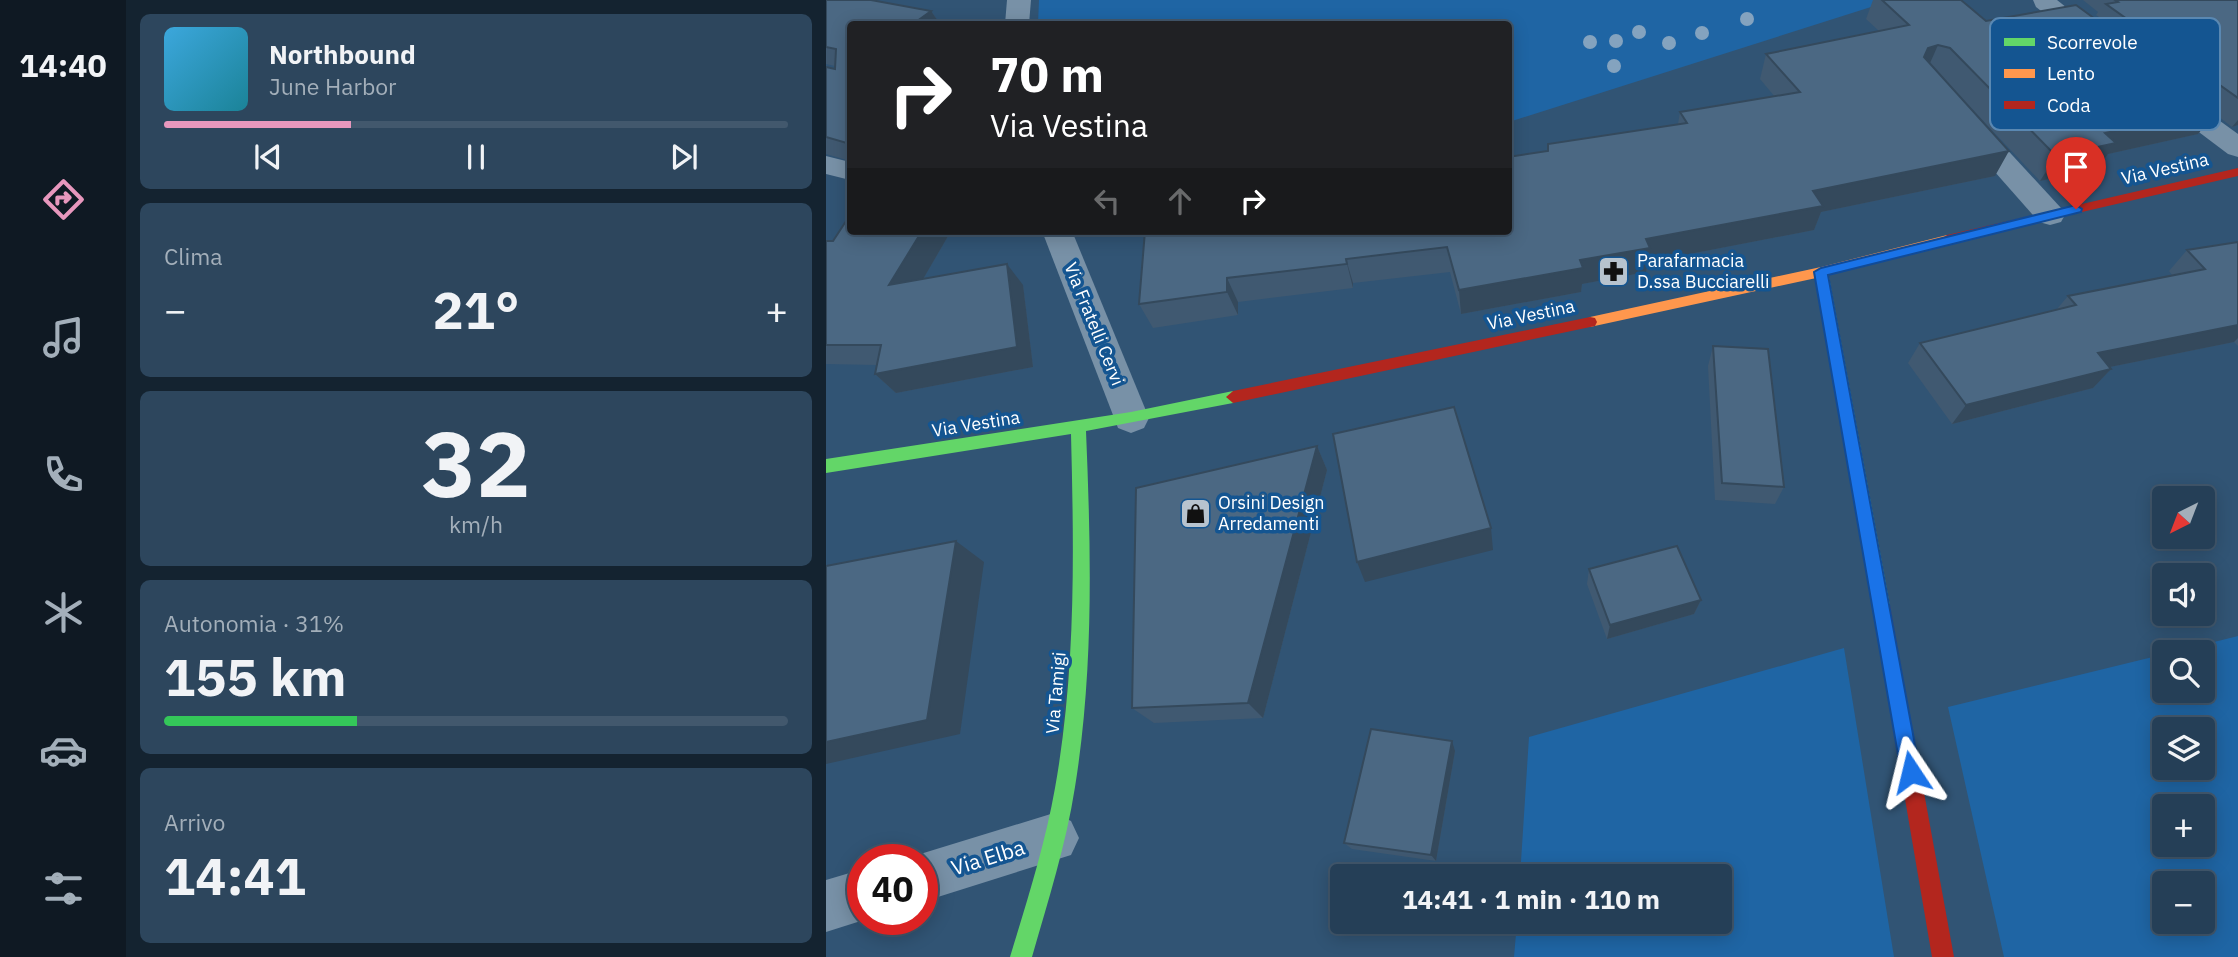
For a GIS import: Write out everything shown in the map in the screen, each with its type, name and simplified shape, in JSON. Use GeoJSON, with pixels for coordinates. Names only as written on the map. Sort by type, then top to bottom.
{"type":"FeatureCollection","features":[{"type":"Feature","properties":{"kind":"main road","name":"Via Vestina"},"geometry":{"type":"LineString","coordinates":[[826,466],[1131,418],[1821,272],[2238,172]]}},
{"type":"Feature","properties":{"kind":"main road"},"geometry":{"type":"LineString","coordinates":[[1821,272],[1943,957]]}},
{"type":"Feature","properties":{"kind":"main road","name":"Via Tamigi"},"geometry":{"type":"LineString","coordinates":[[1021,957],[1054,838],[1071,744],[1082,620],[1078,428]]}},
{"type":"Feature","properties":{"kind":"street"},"geometry":{"type":"LineString","coordinates":[[1017,21],[1019,0]]}},
{"type":"Feature","properties":{"kind":"street"},"geometry":{"type":"LineString","coordinates":[[2044,2],[2065,18]]}},
{"type":"Feature","properties":{"kind":"street"},"geometry":{"type":"LineString","coordinates":[[1947,102],[2050,215]]}},
{"type":"Feature","properties":{"kind":"street"},"geometry":{"type":"LineString","coordinates":[[2214,130],[2238,148]]}},
{"type":"Feature","properties":{"kind":"street"},"geometry":{"type":"LineString","coordinates":[[826,165],[847,170]]}},
{"type":"Feature","properties":{"kind":"street","name":"Via Fratelli Cervi"},"geometry":{"type":"LineString","coordinates":[[1059,235],[1131,418]]}},
{"type":"Feature","properties":{"kind":"street","name":"Via Elba"},"geometry":{"type":"LineString","coordinates":[[938,872],[1054,838]]}},
{"type":"Feature","properties":{"kind":"street"},"geometry":{"type":"LineString","coordinates":[[826,906],[847,900]]}},
{"type":"Feature","properties":{"kind":"shaded area"},"geometry":{"type":"Polygon","coordinates":[[[1039,0],[1893,0],[1512,121],[1512,21],[1038,21],[1039,0]]]}},
{"type":"Feature","properties":{"kind":"shaded area"},"geometry":{"type":"Polygon","coordinates":[[[2238,636],[2238,957],[2004,957],[1948,707],[2152,657],[2152,703],[2215,703],[2215,642],[2238,636]]]}},
{"type":"Feature","properties":{"kind":"shaded area"},"geometry":{"type":"Polygon","coordinates":[[[1844,648],[1894,957],[1514,957],[1516,934],[1732,934],[1732,864],[1521,864],[1529,737],[1844,648]]]}},
{"type":"Feature","properties":{"kind":"building"},"geometry":{"type":"Polygon","coordinates":[[[826,0],[871,0],[931,11],[917,21],[847,21],[847,143],[826,137],[826,67],[835,69],[836,49],[826,47],[826,0]]]}},
{"type":"Feature","properties":{"kind":"building"},"geometry":{"type":"Polygon","coordinates":[[[1882,0],[1961,0],[1986,21],[1990,20],[1990,89],[1950,48],[1938,45],[1928,48],[1924,57],[2009,151],[1813,191],[1823,206],[1646,239],[1650,248],[1580,260],[1583,268],[1459,290],[1447,247],[1346,259],[1347,264],[1227,278],[1227,292],[1139,304],[1145,235],[1512,235],[1512,156],[1548,151],[1548,144],[1687,123],[1680,112],[1800,92],[1766,54],[1909,25],[1882,0]]]}},
{"type":"Feature","properties":{"kind":"building"},"geometry":{"type":"Polygon","coordinates":[[[2115,0],[2238,0],[2238,98],[2220,85],[2220,18],[2126,18],[2106,4],[2118,2],[2115,0]]]}},
{"type":"Feature","properties":{"kind":"building"},"geometry":{"type":"Polygon","coordinates":[[[2076,5],[2094,18],[2003,18],[2076,5]]]}},
{"type":"Feature","properties":{"kind":"building"},"geometry":{"type":"Polygon","coordinates":[[[2030,130],[2119,130],[2105,133],[2116,143],[2056,156],[2030,130]]]}},
{"type":"Feature","properties":{"kind":"building"},"geometry":{"type":"Polygon","coordinates":[[[847,220],[847,235],[920,235],[889,285],[1007,264],[1017,347],[875,374],[881,345],[826,345],[826,241],[833,241],[847,220]]]}},
{"type":"Feature","properties":{"kind":"building"},"geometry":{"type":"Polygon","coordinates":[[[2238,242],[2238,325],[2098,353],[2111,369],[1966,405],[1920,343],[2076,305],[2068,296],[2205,269],[2187,250],[2238,242]]]}},
{"type":"Feature","properties":{"kind":"building"},"geometry":{"type":"Polygon","coordinates":[[[1713,346],[1768,349],[1784,487],[1722,483],[1713,346]]]}},
{"type":"Feature","properties":{"kind":"building"},"geometry":{"type":"Polygon","coordinates":[[[1454,407],[1491,528],[1357,562],[1333,434],[1454,407]]]}},
{"type":"Feature","properties":{"kind":"building"},"geometry":{"type":"Polygon","coordinates":[[[1317,446],[1248,703],[1132,708],[1136,488],[1317,446]]]}},
{"type":"Feature","properties":{"kind":"building"},"geometry":{"type":"Polygon","coordinates":[[[956,541],[927,720],[826,742],[826,566],[956,541]]]}},
{"type":"Feature","properties":{"kind":"building"},"geometry":{"type":"Polygon","coordinates":[[[1677,546],[1701,600],[1610,625],[1589,569],[1677,546]]]}},
{"type":"Feature","properties":{"kind":"building"},"geometry":{"type":"Polygon","coordinates":[[[1371,729],[1452,741],[1431,855],[1344,843],[1371,729]]]}},
{"type":"Feature","properties":{"kind":"traffic: fast"},"geometry":{"type":"LineString","coordinates":[[1821,272],[1881,606]]}},
{"type":"Feature","properties":{"kind":"traffic: fast"},"geometry":{"type":"LineString","coordinates":[[826,466],[1131,418],[1233,397]]}},
{"type":"Feature","properties":{"kind":"traffic: fast"},"geometry":{"type":"LineString","coordinates":[[1021,957],[1056,830],[1072,742],[1081,607],[1078,427]]}},
{"type":"Feature","properties":{"kind":"traffic: slow"},"geometry":{"type":"LineString","coordinates":[[1590,322],[1821,272],[1947,239]]}},
{"type":"Feature","properties":{"kind":"traffic: jam"},"geometry":{"type":"LineString","coordinates":[[1947,239],[2238,172]]}},
{"type":"Feature","properties":{"kind":"traffic: jam"},"geometry":{"type":"LineString","coordinates":[[1233,397],[1590,322]]}},
{"type":"Feature","properties":{"kind":"traffic: jam"},"geometry":{"type":"LineString","coordinates":[[1881,606],[1943,957]]}},
{"type":"Feature","properties":{"kind":"place","name":"Parafarmacia D.ssa Bucciarelli"},"geometry":{"type":"Point","coordinates":[1614,271]}},
{"type":"Feature","properties":{"kind":"place","name":"Orsini Design Arredamenti"},"geometry":{"type":"Point","coordinates":[1195,513]}},
{"type":"Feature","properties":{"kind":"route"},"geometry":{"type":"LineString","coordinates":[[1911,772],[1821,272],[2076,209]]}}]}
